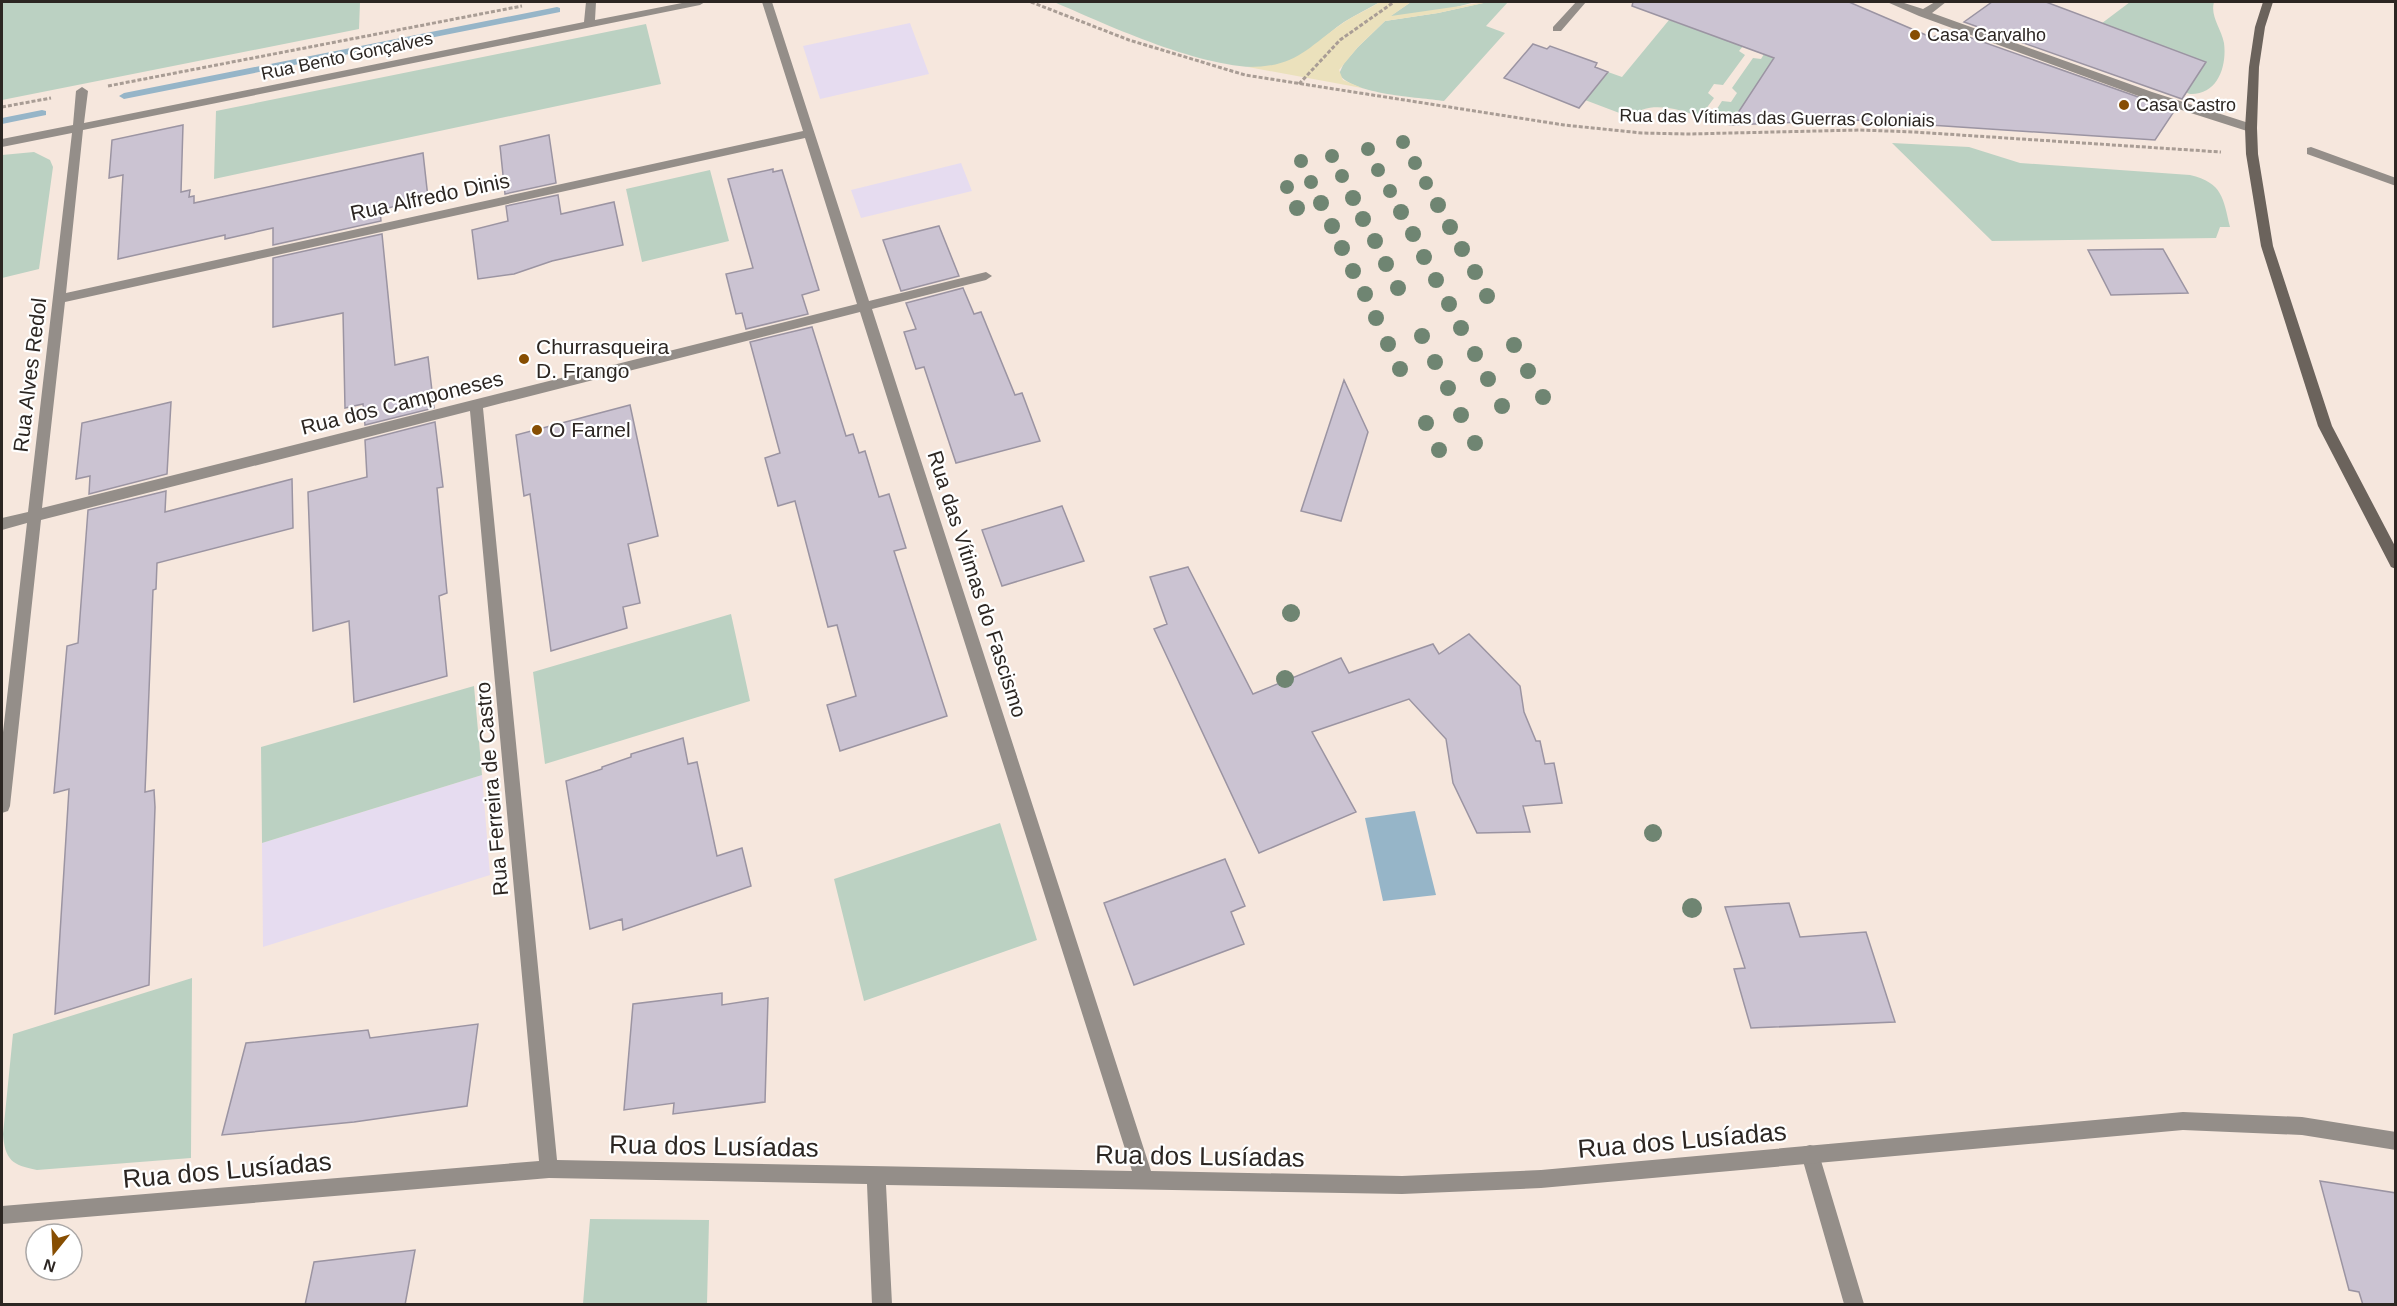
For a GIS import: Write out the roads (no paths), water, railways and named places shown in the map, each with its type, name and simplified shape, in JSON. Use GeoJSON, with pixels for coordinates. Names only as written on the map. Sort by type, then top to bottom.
{"type":"FeatureCollection","features":[{"type":"Feature","properties":{"kind":"main road"},"geometry":{"type":"LineString","coordinates":[[2268,2],[2260,27],[2254,67],[2251,128],[2252,154],[2267,246],[2325,426],[2396,563]]}},
{"type":"Feature","properties":{"kind":"street"},"geometry":{"type":"LineString","coordinates":[[589,23],[591,2]]}},
{"type":"Feature","properties":{"kind":"street","name":"Rua Bento Gonçalves"},"geometry":{"type":"LineString","coordinates":[[2,143],[700,2]]}},
{"type":"Feature","properties":{"kind":"street","name":"Rua das Vítimas do Fascismo"},"geometry":{"type":"LineString","coordinates":[[767,2],[1146,1181]]}},
{"type":"Feature","properties":{"kind":"street"},"geometry":{"type":"LineString","coordinates":[[1557,29],[1581,2]]}},
{"type":"Feature","properties":{"kind":"street"},"geometry":{"type":"LineString","coordinates":[[1892,2],[2148,95],[2251,128]]}},
{"type":"Feature","properties":{"kind":"street"},"geometry":{"type":"LineString","coordinates":[[1923,14],[1941,2]]}},
{"type":"Feature","properties":{"kind":"street","name":"Rua Alves Redol"},"geometry":{"type":"LineString","coordinates":[[2,806],[80,127],[82,91]]}},
{"type":"Feature","properties":{"kind":"street","name":"Rua Alfredo Dinis"},"geometry":{"type":"LineString","coordinates":[[60,299],[809,133]]}},
{"type":"Feature","properties":{"kind":"street"},"geometry":{"type":"LineString","coordinates":[[2311,151],[2396,182]]}},
{"type":"Feature","properties":{"kind":"street","name":"Rua dos Camponeses"},"geometry":{"type":"LineString","coordinates":[[2,524],[986,276]]}},
{"type":"Feature","properties":{"kind":"street","name":"Rua Ferreira de Castro"},"geometry":{"type":"LineString","coordinates":[[476,406],[549,1169]]}},
{"type":"Feature","properties":{"kind":"street","name":"Rua dos Lusíadas"},"geometry":{"type":"LineString","coordinates":[[2,1215],[549,1169],[1413,1184],[1541,1179],[2183,1121],[2302,1126],[2396,1141]]}},
{"type":"Feature","properties":{"kind":"street"},"geometry":{"type":"LineString","coordinates":[[1810,1154],[1854,1305]]}},
{"type":"Feature","properties":{"kind":"street"},"geometry":{"type":"LineString","coordinates":[[876,1174],[882,1305]]}},
{"type":"Feature","properties":{"kind":"water"},"geometry":{"type":"Polygon","coordinates":[[[1415,811],[1436,895],[1383,901],[1365,818],[1415,811]]]}},
{"type":"Feature","properties":{"kind":"waterway"},"geometry":{"type":"LineString","coordinates":[[124,96],[557,10]]}},
{"type":"Feature","properties":{"kind":"waterway"},"geometry":{"type":"LineString","coordinates":[[2,121],[42,113]]}},
{"type":"Feature","properties":{"kind":"place","name":"Casa Carvalho"},"geometry":{"type":"Point","coordinates":[1915,35]}},
{"type":"Feature","properties":{"kind":"place","name":"Casa Castro"},"geometry":{"type":"Point","coordinates":[2124,105]}},
{"type":"Feature","properties":{"kind":"place","name":"Churrasqueira D. Frango"},"geometry":{"type":"Point","coordinates":[524,359]}},
{"type":"Feature","properties":{"kind":"place","name":"O Farnel"},"geometry":{"type":"Point","coordinates":[537,430]}}]}
